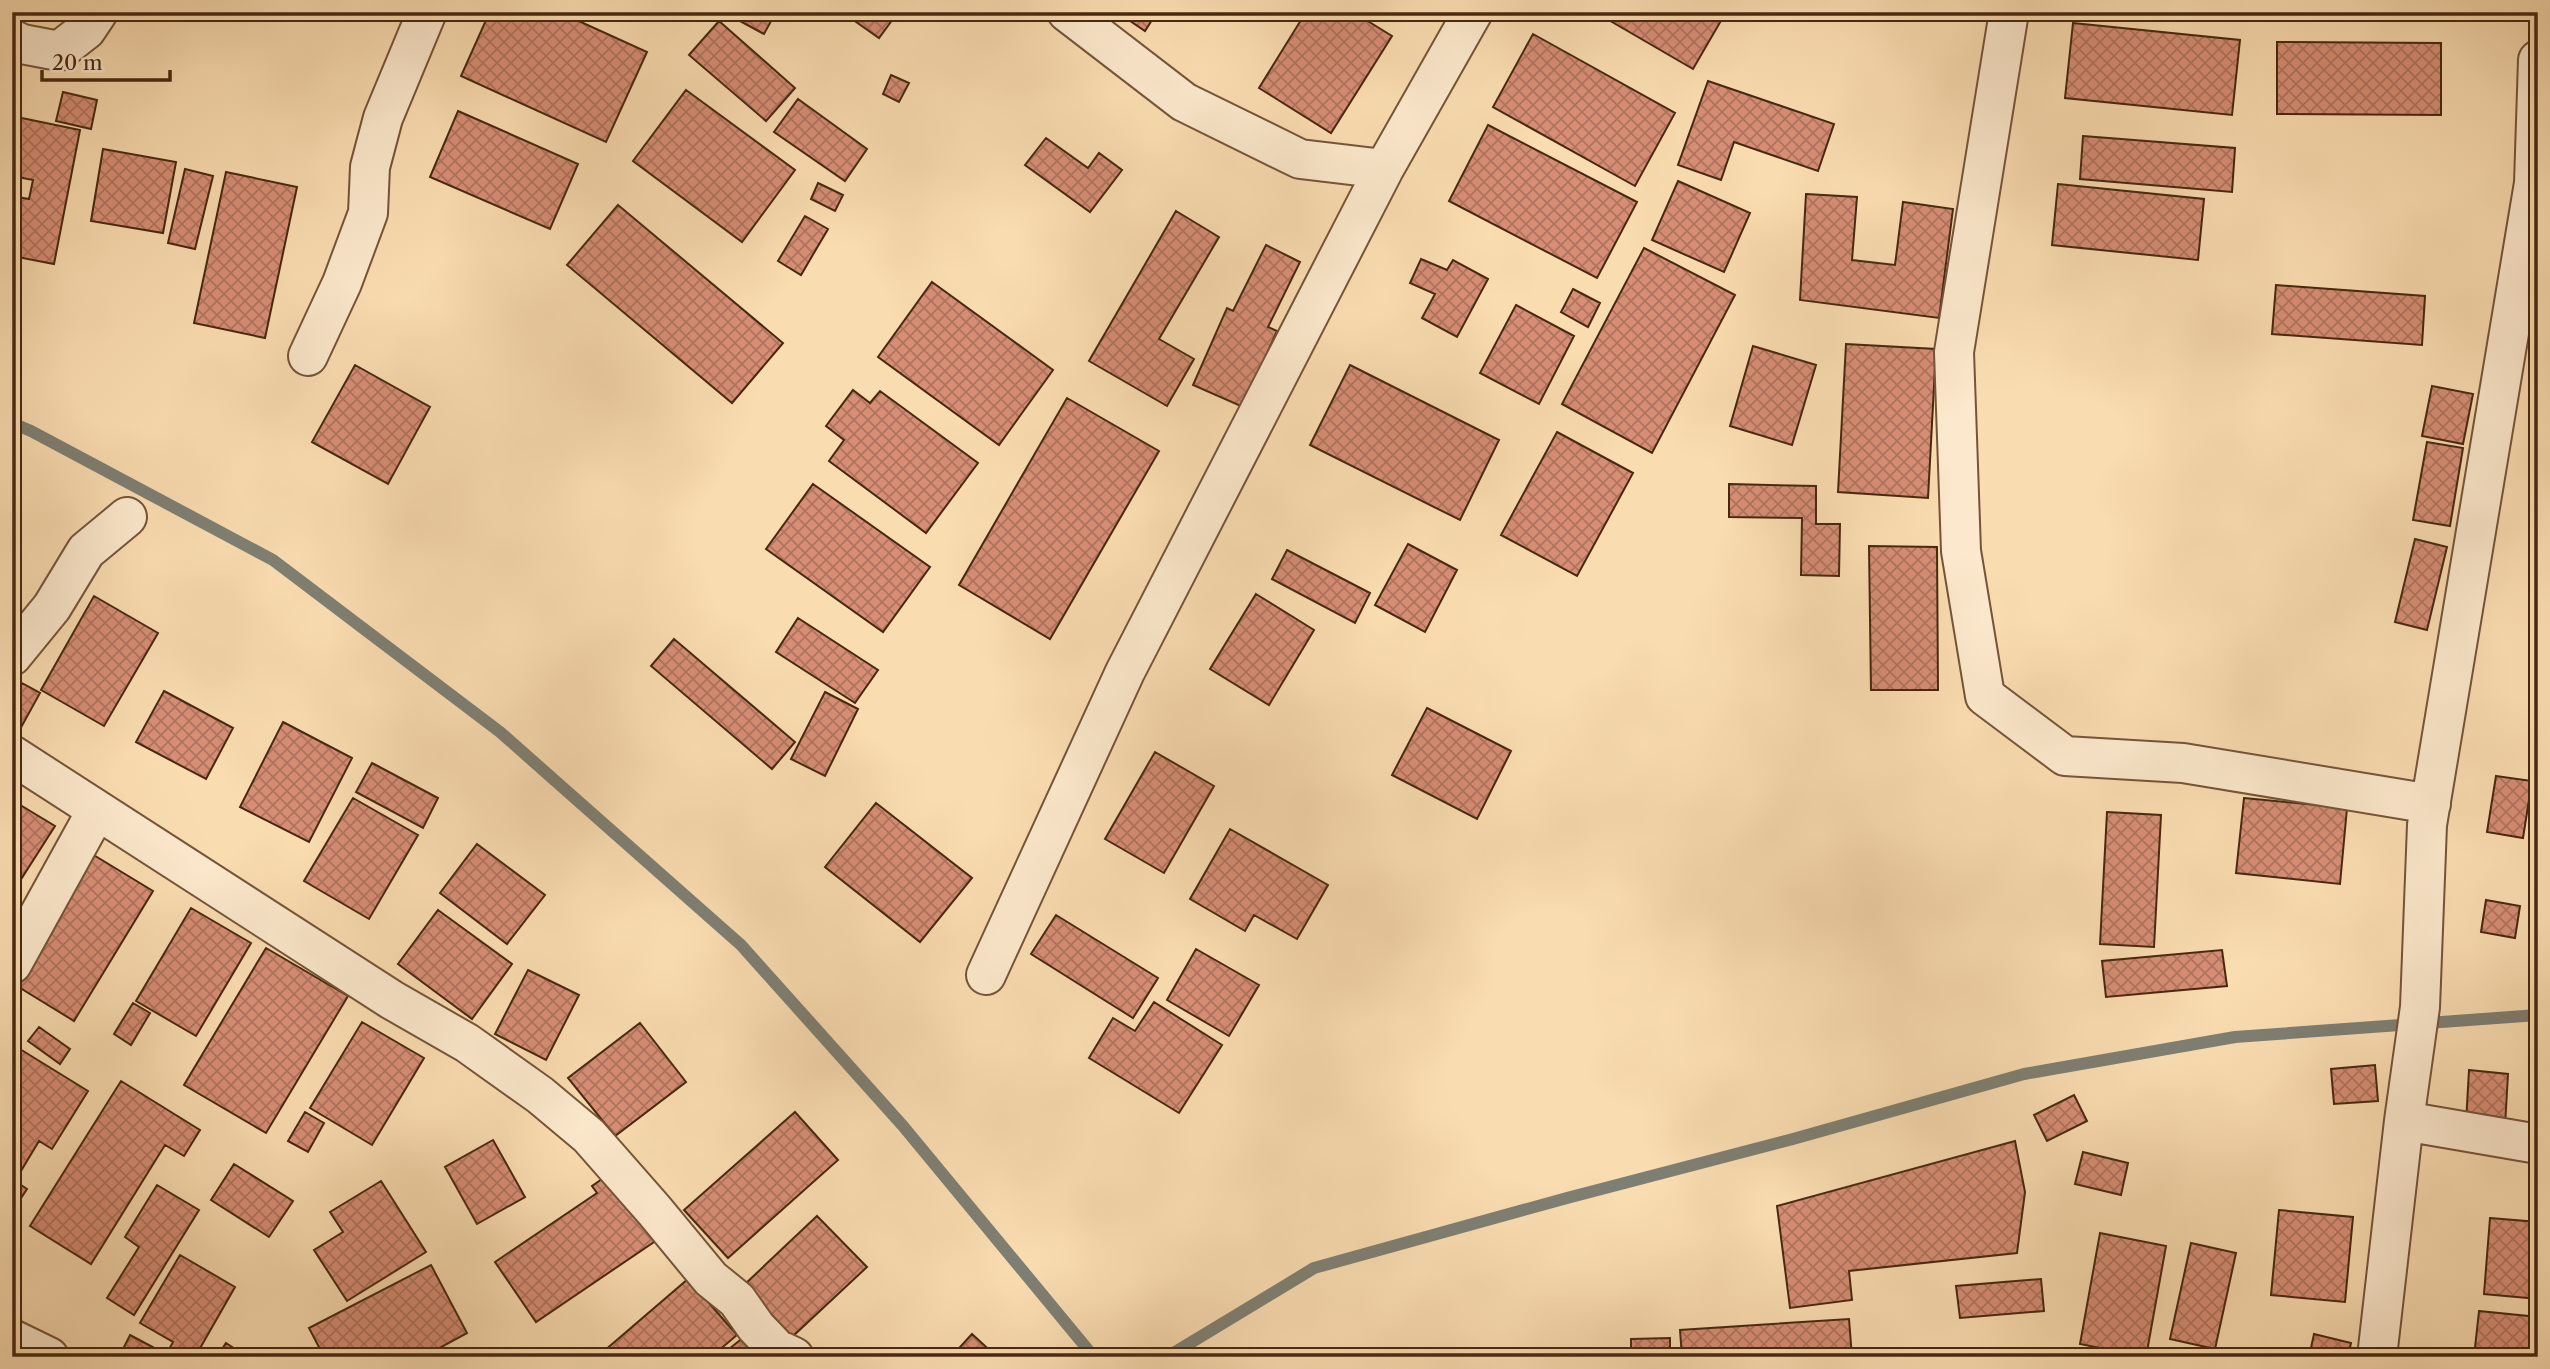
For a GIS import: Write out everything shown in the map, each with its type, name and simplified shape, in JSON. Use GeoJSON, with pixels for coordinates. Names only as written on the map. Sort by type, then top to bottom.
{"type":"FeatureCollection","features":[{"type":"Feature","properties":{"kind":"street"},"geometry":{"type":"LineString","coordinates":[[12,39],[22,44],[59,51],[86,30],[98,12]]}},
{"type":"Feature","properties":{"kind":"street"},"geometry":{"type":"LineString","coordinates":[[308,356],[342,284],[368,212],[370,167],[383,118],[427,12]]}},
{"type":"Feature","properties":{"kind":"street"},"geometry":{"type":"LineString","coordinates":[[1067,12],[1196,108],[1300,159],[1384,169]]}},
{"type":"Feature","properties":{"kind":"street"},"geometry":{"type":"LineString","coordinates":[[985,975],[1125,672],[1384,169],[1473,12]]}},
{"type":"Feature","properties":{"kind":"street"},"geometry":{"type":"LineString","coordinates":[[2009,12],[1954,352],[1961,551],[1985,696],[2065,756],[2183,763],[2431,804]]}},
{"type":"Feature","properties":{"kind":"street"},"geometry":{"type":"LineString","coordinates":[[2377,1357],[2420,1007],[2427,825],[2536,183],[2538,60]]}},
{"type":"Feature","properties":{"kind":"street"},"geometry":{"type":"LineString","coordinates":[[12,656],[52,607],[86,551],[127,517]]}},
{"type":"Feature","properties":{"kind":"street"},"geometry":{"type":"LineString","coordinates":[[12,755],[392,1000],[467,1043],[540,1095],[589,1136],[711,1279],[737,1300],[756,1327],[778,1349],[794,1357]]}},
{"type":"Feature","properties":{"kind":"street"},"geometry":{"type":"LineString","coordinates":[[12,964],[97,810]]}},
{"type":"Feature","properties":{"kind":"street"},"geometry":{"type":"LineString","coordinates":[[2404,1121],[2538,1144]]}},
{"type":"Feature","properties":{"kind":"street"},"geometry":{"type":"LineString","coordinates":[[12,1339],[49,1357]]}},
{"type":"Feature","properties":{"kind":"building"},"geometry":{"type":"Polygon","coordinates":[[[475,12],[559,12],[647,52],[606,142],[461,76],[487,18],[475,12]]]}},
{"type":"Feature","properties":{"kind":"building"},"geometry":{"type":"Polygon","coordinates":[[[745,12],[776,12],[764,34],[740,21],[745,12]]]}},
{"type":"Feature","properties":{"kind":"building"},"geometry":{"type":"Polygon","coordinates":[[[842,12],[898,12],[879,38],[842,12]]]}},
{"type":"Feature","properties":{"kind":"building"},"geometry":{"type":"Polygon","coordinates":[[[1117,12],[1157,12],[1145,31],[1117,12]]]}},
{"type":"Feature","properties":{"kind":"building"},"geometry":{"type":"Polygon","coordinates":[[[1306,12],[1353,12],[1392,36],[1331,133],[1259,88],[1306,12]]]}},
{"type":"Feature","properties":{"kind":"building"},"geometry":{"type":"Polygon","coordinates":[[[1595,12],[1726,12],[1693,69],[1595,12]]]}},
{"type":"Feature","properties":{"kind":"building"},"geometry":{"type":"Polygon","coordinates":[[[719,21],[795,88],[766,121],[689,55],[719,21]]]}},
{"type":"Feature","properties":{"kind":"building"},"geometry":{"type":"Polygon","coordinates":[[[2073,23],[2240,40],[2232,115],[2065,98],[2073,23]]]}},
{"type":"Feature","properties":{"kind":"building"},"geometry":{"type":"Polygon","coordinates":[[[1533,34],[1675,113],[1635,186],[1493,107],[1533,34]]]}},
{"type":"Feature","properties":{"kind":"building"},"geometry":{"type":"Polygon","coordinates":[[[2277,42],[2441,43],[2441,115],[2277,114],[2277,42]]]}},
{"type":"Feature","properties":{"kind":"building"},"geometry":{"type":"Polygon","coordinates":[[[891,75],[909,83],[899,102],[883,94],[891,75]]]}},
{"type":"Feature","properties":{"kind":"building"},"geometry":{"type":"Polygon","coordinates":[[[1708,81],[1834,124],[1818,171],[1734,142],[1721,180],[1678,165],[1708,81]]]}},
{"type":"Feature","properties":{"kind":"building"},"geometry":{"type":"Polygon","coordinates":[[[686,90],[795,170],[742,242],[633,161],[686,90]]]}},
{"type":"Feature","properties":{"kind":"building"},"geometry":{"type":"Polygon","coordinates":[[[63,92],[97,100],[91,129],[56,121],[63,92]]]}},
{"type":"Feature","properties":{"kind":"building"},"geometry":{"type":"Polygon","coordinates":[[[798,99],[867,149],[845,181],[774,132],[798,99]]]}},
{"type":"Feature","properties":{"kind":"building"},"geometry":{"type":"Polygon","coordinates":[[[458,111],[578,164],[550,229],[430,177],[458,111]]]}},
{"type":"Feature","properties":{"kind":"building"},"geometry":{"type":"Polygon","coordinates":[[[12,116],[80,130],[54,264],[12,256],[12,196],[29,199],[33,180],[12,176],[12,116]]]}},
{"type":"Feature","properties":{"kind":"building"},"geometry":{"type":"Polygon","coordinates":[[[1488,125],[1637,202],[1597,278],[1449,201],[1488,125]]]}},
{"type":"Feature","properties":{"kind":"building"},"geometry":{"type":"Polygon","coordinates":[[[2083,136],[2235,148],[2232,192],[2080,179],[2083,136]]]}},
{"type":"Feature","properties":{"kind":"building"},"geometry":{"type":"Polygon","coordinates":[[[1046,138],[1088,168],[1099,153],[1122,170],[1090,212],[1025,165],[1046,138]]]}},
{"type":"Feature","properties":{"kind":"building"},"geometry":{"type":"Polygon","coordinates":[[[103,149],[176,162],[163,233],[91,221],[103,149]]]}},
{"type":"Feature","properties":{"kind":"building"},"geometry":{"type":"Polygon","coordinates":[[[185,169],[213,176],[195,249],[168,243],[185,169]]]}},
{"type":"Feature","properties":{"kind":"building"},"geometry":{"type":"Polygon","coordinates":[[[226,172],[297,187],[265,338],[194,323],[226,172]]]}},
{"type":"Feature","properties":{"kind":"building"},"geometry":{"type":"Polygon","coordinates":[[[1678,181],[1750,213],[1724,272],[1652,240],[1678,181]]]}},
{"type":"Feature","properties":{"kind":"building"},"geometry":{"type":"Polygon","coordinates":[[[818,183],[843,195],[835,211],[811,199],[818,183]]]}},
{"type":"Feature","properties":{"kind":"building"},"geometry":{"type":"Polygon","coordinates":[[[2058,184],[2204,199],[2198,260],[2052,245],[2058,184]]]}},
{"type":"Feature","properties":{"kind":"building"},"geometry":{"type":"Polygon","coordinates":[[[1806,194],[1857,197],[1852,260],[1895,265],[1903,202],[1953,209],[1939,318],[1800,300],[1806,194]]]}},
{"type":"Feature","properties":{"kind":"building"},"geometry":{"type":"Polygon","coordinates":[[[618,205],[783,343],[732,403],[567,265],[618,205]]]}},
{"type":"Feature","properties":{"kind":"building"},"geometry":{"type":"Polygon","coordinates":[[[1176,211],[1219,237],[1159,339],[1194,359],[1167,406],[1089,361],[1176,211]]]}},
{"type":"Feature","properties":{"kind":"building"},"geometry":{"type":"Polygon","coordinates":[[[805,216],[828,229],[801,275],[778,261],[805,216]]]}},
{"type":"Feature","properties":{"kind":"building"},"geometry":{"type":"Polygon","coordinates":[[[1266,245],[1300,262],[1268,327],[1277,331],[1243,407],[1193,385],[1227,308],[1233,311],[1266,245]]]}},
{"type":"Feature","properties":{"kind":"building"},"geometry":{"type":"Polygon","coordinates":[[[1644,248],[1735,295],[1652,453],[1562,404],[1644,248]]]}},
{"type":"Feature","properties":{"kind":"building"},"geometry":{"type":"Polygon","coordinates":[[[1421,259],[1447,270],[1453,260],[1488,279],[1457,337],[1422,318],[1435,294],[1410,283],[1421,259]]]}},
{"type":"Feature","properties":{"kind":"building"},"geometry":{"type":"Polygon","coordinates":[[[932,282],[1053,370],[999,445],[878,357],[932,282]]]}},
{"type":"Feature","properties":{"kind":"building"},"geometry":{"type":"Polygon","coordinates":[[[2276,285],[2425,296],[2422,345],[2272,334],[2276,285]]]}},
{"type":"Feature","properties":{"kind":"building"},"geometry":{"type":"Polygon","coordinates":[[[1573,289],[1600,303],[1588,327],[1561,312],[1573,289]]]}},
{"type":"Feature","properties":{"kind":"building"},"geometry":{"type":"Polygon","coordinates":[[[1516,305],[1574,336],[1539,404],[1480,373],[1516,305]]]}},
{"type":"Feature","properties":{"kind":"building"},"geometry":{"type":"Polygon","coordinates":[[[1846,344],[1936,349],[1928,498],[1838,492],[1846,344]]]}},
{"type":"Feature","properties":{"kind":"building"},"geometry":{"type":"Polygon","coordinates":[[[1753,346],[1816,365],[1792,445],[1730,426],[1753,346]]]}},
{"type":"Feature","properties":{"kind":"building"},"geometry":{"type":"Polygon","coordinates":[[[355,365],[430,407],[388,484],[312,442],[355,365]]]}},
{"type":"Feature","properties":{"kind":"building"},"geometry":{"type":"Polygon","coordinates":[[[1350,365],[1499,440],[1460,520],[1310,445],[1350,365]]]}},
{"type":"Feature","properties":{"kind":"building"},"geometry":{"type":"Polygon","coordinates":[[[2432,386],[2473,394],[2463,444],[2422,436],[2432,386]]]}},
{"type":"Feature","properties":{"kind":"building"},"geometry":{"type":"Polygon","coordinates":[[[853,390],[870,403],[880,391],[978,463],[926,533],[829,461],[844,440],[826,426],[853,390]]]}},
{"type":"Feature","properties":{"kind":"building"},"geometry":{"type":"Polygon","coordinates":[[[1067,398],[1159,451],[1050,639],[959,585],[1067,398]]]}},
{"type":"Feature","properties":{"kind":"building"},"geometry":{"type":"Polygon","coordinates":[[[1557,432],[1633,473],[1577,576],[1501,535],[1557,432]]]}},
{"type":"Feature","properties":{"kind":"building"},"geometry":{"type":"Polygon","coordinates":[[[2427,442],[2463,448],[2450,526],[2413,520],[2427,442]]]}},
{"type":"Feature","properties":{"kind":"building"},"geometry":{"type":"Polygon","coordinates":[[[813,484],[930,567],[883,632],[766,549],[813,484]]]}},
{"type":"Feature","properties":{"kind":"building"},"geometry":{"type":"Polygon","coordinates":[[[1729,484],[1816,486],[1816,524],[1840,524],[1839,576],[1801,575],[1802,518],[1729,517],[1729,484]]]}},
{"type":"Feature","properties":{"kind":"building"},"geometry":{"type":"Polygon","coordinates":[[[2415,539],[2447,547],[2427,630],[2395,622],[2415,539]]]}},
{"type":"Feature","properties":{"kind":"building"},"geometry":{"type":"Polygon","coordinates":[[[1408,544],[1457,570],[1425,632],[1375,605],[1408,544]]]}},
{"type":"Feature","properties":{"kind":"building"},"geometry":{"type":"Polygon","coordinates":[[[1869,546],[1937,547],[1938,690],[1871,690],[1869,546]]]}},
{"type":"Feature","properties":{"kind":"building"},"geometry":{"type":"Polygon","coordinates":[[[1287,550],[1370,593],[1355,623],[1272,579],[1287,550]]]}},
{"type":"Feature","properties":{"kind":"building"},"geometry":{"type":"Polygon","coordinates":[[[1256,594],[1314,630],[1269,705],[1210,669],[1256,594]]]}},
{"type":"Feature","properties":{"kind":"building"},"geometry":{"type":"Polygon","coordinates":[[[94,596],[158,633],[104,726],[41,690],[94,596]]]}},
{"type":"Feature","properties":{"kind":"building"},"geometry":{"type":"Polygon","coordinates":[[[798,618],[878,670],[855,703],[776,652],[798,618]]]}},
{"type":"Feature","properties":{"kind":"building"},"geometry":{"type":"Polygon","coordinates":[[[674,639],[795,742],[772,769],[651,666],[674,639]]]}},
{"type":"Feature","properties":{"kind":"building"},"geometry":{"type":"Polygon","coordinates":[[[22,683],[40,693],[18,733],[12,730],[12,702],[22,683]]]}},
{"type":"Feature","properties":{"kind":"building"},"geometry":{"type":"Polygon","coordinates":[[[164,691],[233,728],[206,779],[136,742],[164,691]]]}},
{"type":"Feature","properties":{"kind":"building"},"geometry":{"type":"Polygon","coordinates":[[[825,692],[858,709],[825,776],[791,759],[825,692]]]}},
{"type":"Feature","properties":{"kind":"building"},"geometry":{"type":"Polygon","coordinates":[[[1427,708],[1511,751],[1477,819],[1392,775],[1427,708]]]}},
{"type":"Feature","properties":{"kind":"building"},"geometry":{"type":"Polygon","coordinates":[[[283,722],[352,758],[309,842],[240,807],[283,722]]]}},
{"type":"Feature","properties":{"kind":"building"},"geometry":{"type":"Polygon","coordinates":[[[1155,752],[1214,786],[1164,873],[1105,839],[1155,752]]]}},
{"type":"Feature","properties":{"kind":"building"},"geometry":{"type":"Polygon","coordinates":[[[372,763],[438,798],[423,828],[356,792],[372,763]]]}},
{"type":"Feature","properties":{"kind":"building"},"geometry":{"type":"Polygon","coordinates":[[[2496,776],[2532,781],[2523,838],[2487,832],[2496,776]]]}},
{"type":"Feature","properties":{"kind":"building"},"geometry":{"type":"Polygon","coordinates":[[[353,798],[418,835],[369,919],[304,881],[353,798]]]}},
{"type":"Feature","properties":{"kind":"building"},"geometry":{"type":"Polygon","coordinates":[[[2244,798],[2347,808],[2340,884],[2236,873],[2244,798]]]}},
{"type":"Feature","properties":{"kind":"building"},"geometry":{"type":"Polygon","coordinates":[[[12,800],[55,826],[18,884],[12,880],[12,800]]]}},
{"type":"Feature","properties":{"kind":"building"},"geometry":{"type":"Polygon","coordinates":[[[876,803],[972,878],[920,942],[825,867],[876,803]]]}},
{"type":"Feature","properties":{"kind":"building"},"geometry":{"type":"Polygon","coordinates":[[[2107,812],[2161,815],[2154,947],[2100,944],[2107,812]]]}},
{"type":"Feature","properties":{"kind":"building"},"geometry":{"type":"Polygon","coordinates":[[[1230,829],[1328,885],[1297,939],[1254,915],[1245,931],[1190,899],[1230,829]]]}},
{"type":"Feature","properties":{"kind":"building"},"geometry":{"type":"Polygon","coordinates":[[[477,844],[545,895],[507,944],[440,893],[477,844]]]}},
{"type":"Feature","properties":{"kind":"building"},"geometry":{"type":"Polygon","coordinates":[[[92,854],[153,891],[74,1021],[12,983],[92,854]]]}},
{"type":"Feature","properties":{"kind":"building"},"geometry":{"type":"Polygon","coordinates":[[[2486,900],[2520,906],[2515,938],[2481,932],[2486,900]]]}},
{"type":"Feature","properties":{"kind":"building"},"geometry":{"type":"Polygon","coordinates":[[[191,908],[251,943],[196,1036],[136,1001],[191,908]]]}},
{"type":"Feature","properties":{"kind":"building"},"geometry":{"type":"Polygon","coordinates":[[[438,910],[512,964],[472,1019],[398,964],[438,910]]]}},
{"type":"Feature","properties":{"kind":"building"},"geometry":{"type":"Polygon","coordinates":[[[1056,915],[1158,978],[1133,1018],[1031,954],[1056,915]]]}},
{"type":"Feature","properties":{"kind":"building"},"geometry":{"type":"Polygon","coordinates":[[[266,948],[348,996],[266,1133],[184,1085],[266,948]]]}},
{"type":"Feature","properties":{"kind":"building"},"geometry":{"type":"Polygon","coordinates":[[[1196,949],[1259,985],[1229,1036],[1167,1000],[1196,949]]]}},
{"type":"Feature","properties":{"kind":"building"},"geometry":{"type":"Polygon","coordinates":[[[2222,950],[2227,986],[2106,997],[2102,961],[2222,950]]]}},
{"type":"Feature","properties":{"kind":"building"},"geometry":{"type":"Polygon","coordinates":[[[528,970],[579,995],[546,1060],[495,1034],[528,970]]]}},
{"type":"Feature","properties":{"kind":"building"},"geometry":{"type":"Polygon","coordinates":[[[1154,1002],[1222,1045],[1179,1113],[1089,1058],[1113,1018],[1135,1031],[1154,1002]]]}},
{"type":"Feature","properties":{"kind":"building"},"geometry":{"type":"Polygon","coordinates":[[[133,1003],[150,1013],[131,1045],[114,1034],[133,1003]]]}},
{"type":"Feature","properties":{"kind":"building"},"geometry":{"type":"Polygon","coordinates":[[[362,1022],[424,1058],[372,1145],[310,1108],[362,1022]]]}},
{"type":"Feature","properties":{"kind":"building"},"geometry":{"type":"Polygon","coordinates":[[[640,1023],[686,1082],[615,1136],[568,1078],[640,1023]]]}},
{"type":"Feature","properties":{"kind":"building"},"geometry":{"type":"Polygon","coordinates":[[[39,1027],[70,1049],[60,1064],[28,1041],[39,1027]]]}},
{"type":"Feature","properties":{"kind":"building"},"geometry":{"type":"Polygon","coordinates":[[[15,1046],[88,1091],[52,1149],[39,1141],[15,1181],[27,1189],[12,1212],[12,1050],[15,1046]]]}},
{"type":"Feature","properties":{"kind":"building"},"geometry":{"type":"Polygon","coordinates":[[[2375,1065],[2378,1101],[2334,1104],[2331,1069],[2375,1065]]]}},
{"type":"Feature","properties":{"kind":"building"},"geometry":{"type":"Polygon","coordinates":[[[2469,1070],[2508,1074],[2505,1126],[2466,1123],[2469,1070]]]}},
{"type":"Feature","properties":{"kind":"building"},"geometry":{"type":"Polygon","coordinates":[[[121,1081],[200,1130],[184,1156],[165,1145],[91,1264],[30,1226],[121,1081]]]}},
{"type":"Feature","properties":{"kind":"building"},"geometry":{"type":"Polygon","coordinates":[[[2074,1095],[2087,1121],[2047,1141],[2034,1115],[2074,1095]]]}},
{"type":"Feature","properties":{"kind":"building"},"geometry":{"type":"Polygon","coordinates":[[[305,1112],[324,1123],[308,1152],[288,1141],[305,1112]]]}},
{"type":"Feature","properties":{"kind":"building"},"geometry":{"type":"Polygon","coordinates":[[[795,1112],[838,1160],[728,1258],[684,1210],[795,1112]]]}},
{"type":"Feature","properties":{"kind":"building"},"geometry":{"type":"Polygon","coordinates":[[[493,1140],[525,1197],[477,1224],[445,1167],[493,1140]]]}},
{"type":"Feature","properties":{"kind":"building"},"geometry":{"type":"Polygon","coordinates":[[[2015,1141],[2025,1192],[2017,1253],[1849,1271],[1852,1300],[1790,1308],[1777,1206],[2015,1141]]]}},
{"type":"Feature","properties":{"kind":"building"},"geometry":{"type":"Polygon","coordinates":[[[2083,1152],[2128,1163],[2121,1195],[2075,1184],[2083,1152]]]}},
{"type":"Feature","properties":{"kind":"building"},"geometry":{"type":"Polygon","coordinates":[[[234,1164],[293,1201],[269,1237],[211,1200],[234,1164]]]}},
{"type":"Feature","properties":{"kind":"building"},"geometry":{"type":"Polygon","coordinates":[[[611,1173],[657,1240],[536,1322],[495,1262],[597,1193],[592,1186],[611,1173]]]}},
{"type":"Feature","properties":{"kind":"building"},"geometry":{"type":"Polygon","coordinates":[[[381,1181],[426,1252],[347,1301],[314,1250],[343,1232],[330,1212],[381,1181]]]}},
{"type":"Feature","properties":{"kind":"building"},"geometry":{"type":"Polygon","coordinates":[[[157,1185],[199,1210],[134,1315],[107,1298],[139,1247],[125,1237],[157,1185]]]}},
{"type":"Feature","properties":{"kind":"building"},"geometry":{"type":"Polygon","coordinates":[[[2279,1210],[2353,1217],[2345,1302],[2271,1295],[2279,1210]]]}},
{"type":"Feature","properties":{"kind":"building"},"geometry":{"type":"Polygon","coordinates":[[[817,1216],[867,1267],[792,1337],[744,1285],[817,1216]]]}},
{"type":"Feature","properties":{"kind":"building"},"geometry":{"type":"Polygon","coordinates":[[[2490,1218],[2538,1222],[2538,1299],[2484,1294],[2490,1218]]]}},
{"type":"Feature","properties":{"kind":"building"},"geometry":{"type":"Polygon","coordinates":[[[2100,1233],[2166,1246],[2146,1357],[2080,1344],[2100,1233]]]}},
{"type":"Feature","properties":{"kind":"building"},"geometry":{"type":"Polygon","coordinates":[[[2191,1243],[2236,1253],[2215,1349],[2170,1339],[2191,1243]]]}},
{"type":"Feature","properties":{"kind":"building"},"geometry":{"type":"Polygon","coordinates":[[[180,1255],[235,1287],[195,1357],[173,1357],[167,1353],[173,1342],[140,1323],[180,1255]]]}},
{"type":"Feature","properties":{"kind":"building"},"geometry":{"type":"Polygon","coordinates":[[[431,1265],[467,1333],[423,1357],[324,1357],[309,1328],[431,1265]]]}},
{"type":"Feature","properties":{"kind":"building"},"geometry":{"type":"Polygon","coordinates":[[[688,1279],[737,1335],[711,1357],[597,1357],[688,1279]]]}},
{"type":"Feature","properties":{"kind":"building"},"geometry":{"type":"Polygon","coordinates":[[[2041,1279],[2044,1311],[1960,1318],[1956,1286],[2041,1279]]]}},
{"type":"Feature","properties":{"kind":"building"},"geometry":{"type":"Polygon","coordinates":[[[2479,1311],[2538,1317],[2538,1357],[2474,1357],[2479,1311]]]}},
{"type":"Feature","properties":{"kind":"building"},"geometry":{"type":"Polygon","coordinates":[[[1849,1319],[1852,1357],[1682,1357],[1680,1330],[1849,1319]]]}},
{"type":"Feature","properties":{"kind":"building"},"geometry":{"type":"Polygon","coordinates":[[[748,1334],[767,1357],[720,1356],[748,1334]]]}},
{"type":"Feature","properties":{"kind":"building"},"geometry":{"type":"Polygon","coordinates":[[[972,1334],[997,1357],[951,1357],[972,1334]]]}},
{"type":"Feature","properties":{"kind":"building"},"geometry":{"type":"Polygon","coordinates":[[[2314,1334],[2351,1343],[2348,1357],[2309,1357],[2314,1334]]]}},
{"type":"Feature","properties":{"kind":"building"},"geometry":{"type":"Polygon","coordinates":[[[130,1335],[160,1351],[157,1357],[119,1357],[130,1335]]]}},
{"type":"Feature","properties":{"kind":"building"},"geometry":{"type":"Polygon","coordinates":[[[1670,1338],[1670,1357],[1631,1357],[1631,1339],[1670,1338]]]}},
{"type":"Feature","properties":{"kind":"building"},"geometry":{"type":"Polygon","coordinates":[[[226,1343],[246,1356],[217,1357],[226,1343]]]}},
{"type":"Feature","properties":{"kind":"waterway"},"geometry":{"type":"LineString","coordinates":[[12,423],[273,560],[500,732],[741,945],[903,1126],[1094,1357]]}},
{"type":"Feature","properties":{"kind":"waterway"},"geometry":{"type":"LineString","coordinates":[[1167,1357],[1314,1268],[2024,1074],[2235,1037],[2538,1015]]}}]}
